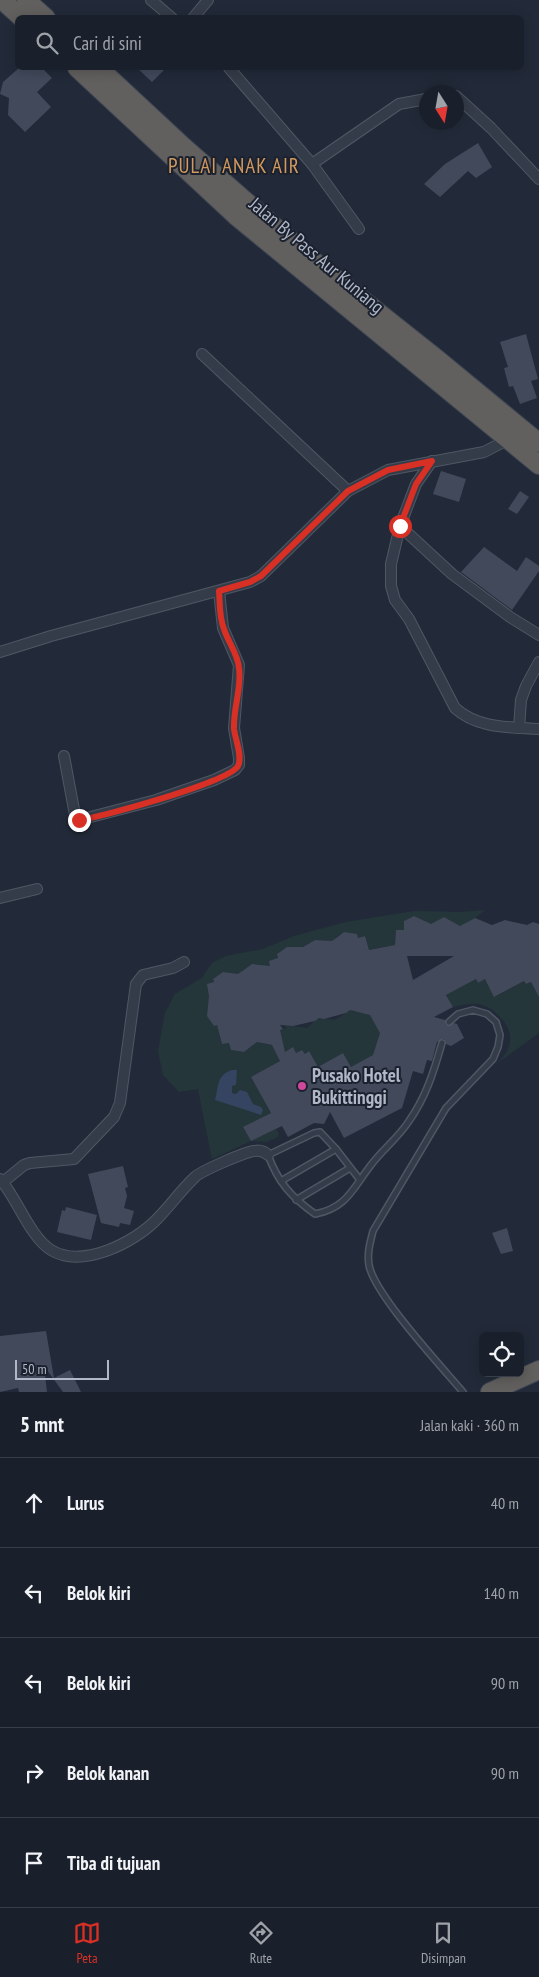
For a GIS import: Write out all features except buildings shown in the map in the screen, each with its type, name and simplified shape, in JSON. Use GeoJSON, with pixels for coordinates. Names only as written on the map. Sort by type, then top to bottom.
{"type":"FeatureCollection","features":[{"type":"Feature","properties":{"kind":"highway"},"geometry":{"type":"LineString","coordinates":[[2,0],[19,15]]}},
{"type":"Feature","properties":{"kind":"highway"},"geometry":{"type":"LineString","coordinates":[[26,0],[43,15]]}},
{"type":"Feature","properties":{"kind":"highway","name":"Jalan By Pass Aur Kuniang"},"geometry":{"type":"LineString","coordinates":[[79,70],[236,216],[350,299],[384,316],[538,440]]}},
{"type":"Feature","properties":{"kind":"highway","name":"Jalan By Pass Aur Kuniang"},"geometry":{"type":"LineString","coordinates":[[101,70],[249,206],[314,262],[350,299],[372,329],[446,387],[539,465]]}},
{"type":"Feature","properties":{"kind":"highway"},"geometry":{"type":"LineString","coordinates":[[372,329],[384,316]]}},
{"type":"Feature","properties":{"kind":"highway"},"geometry":{"type":"LineString","coordinates":[[490,1392],[539,1370]]}},
{"type":"Feature","properties":{"kind":"street"},"geometry":{"type":"LineString","coordinates":[[151,0],[168,15]]}},
{"type":"Feature","properties":{"kind":"street"},"geometry":{"type":"LineString","coordinates":[[195,15],[208,0]]}},
{"type":"Feature","properties":{"kind":"street"},"geometry":{"type":"LineString","coordinates":[[231,70],[312,164],[359,229]]}},
{"type":"Feature","properties":{"kind":"street"},"geometry":{"type":"LineString","coordinates":[[312,164],[398,104],[419,100]]}},
{"type":"Feature","properties":{"kind":"street"},"geometry":{"type":"LineString","coordinates":[[464,103],[491,128],[539,179]]}},
{"type":"Feature","properties":{"kind":"street"},"geometry":{"type":"LineString","coordinates":[[202,354],[348,491]]}},
{"type":"Feature","properties":{"kind":"street"},"geometry":{"type":"LineString","coordinates":[[0,652],[51,636],[250,582],[261,576],[348,491],[388,470],[484,452],[507,440]]}},
{"type":"Feature","properties":{"kind":"street"},"geometry":{"type":"LineString","coordinates":[[432,461],[416,484],[400,526],[392,564],[391,586],[395,600],[409,618],[455,708],[463,715],[479,722],[539,729]]}},
{"type":"Feature","properties":{"kind":"street"},"geometry":{"type":"LineString","coordinates":[[400,526],[452,574],[510,617],[539,635]]}},
{"type":"Feature","properties":{"kind":"street"},"geometry":{"type":"LineString","coordinates":[[64,756],[75,815],[79,820],[156,800],[214,780],[235,770],[239,765],[234,728],[240,674],[239,665],[223,628],[219,591]]}},
{"type":"Feature","properties":{"kind":"street"},"geometry":{"type":"LineString","coordinates":[[519,728],[521,700],[539,662]]}},
{"type":"Feature","properties":{"kind":"street"},"geometry":{"type":"LineString","coordinates":[[0,898],[37,889]]}},
{"type":"Feature","properties":{"kind":"street"},"geometry":{"type":"LineString","coordinates":[[184,962],[173,968],[143,975],[136,984],[120,1103],[114,1117],[74,1159],[30,1163],[24,1165],[2,1181],[42,1243],[62,1255],[74,1257],[109,1250],[139,1234],[156,1220],[197,1175],[253,1151],[265,1152],[268,1155]]}},
{"type":"Feature","properties":{"kind":"lane"},"geometry":{"type":"LineString","coordinates":[[449,1022],[458,1014],[473,1010],[487,1014],[496,1022],[500,1035],[498,1047],[492,1059],[446,1108],[373,1231],[369,1246],[369,1267],[386,1298],[462,1392]]}},
{"type":"Feature","properties":{"kind":"lane"},"geometry":{"type":"LineString","coordinates":[[360,1180],[320,1132],[314,1133],[268,1155],[273,1169],[290,1195],[315,1214],[326,1212],[341,1204],[354,1191],[371,1164],[409,1122],[429,1086],[442,1043]]}},
{"type":"Feature","properties":{"kind":"lane"},"geometry":{"type":"LineString","coordinates":[[281,1181],[336,1149]]}},
{"type":"Feature","properties":{"kind":"lane"},"geometry":{"type":"LineString","coordinates":[[296,1200],[350,1168]]}},
{"type":"Feature","properties":{"kind":"shaded area"},"geometry":{"type":"Polygon","coordinates":[[[485,910],[464,924],[464,932],[456,932],[456,924],[444,917],[425,930],[425,921],[414,916],[404,921],[404,930],[396,930],[395,945],[369,950],[365,936],[358,938],[357,934],[344,932],[335,938],[336,943],[329,944],[328,941],[315,940],[305,946],[306,951],[298,948],[284,949],[277,954],[278,958],[271,968],[263,969],[262,965],[252,964],[242,971],[243,977],[223,972],[213,979],[214,1026],[217,1025],[222,1044],[229,1043],[231,1050],[244,1052],[254,1045],[252,1037],[258,1035],[261,1043],[271,1045],[281,1038],[280,1030],[286,1028],[284,1019],[292,1017],[294,1026],[307,1028],[316,1020],[314,1013],[323,1018],[335,1020],[346,1013],[350,1004],[352,1011],[365,1013],[375,1006],[382,1028],[373,1055],[351,1067],[343,1053],[329,1061],[326,1081],[309,1051],[305,1054],[302,1050],[296,1053],[292,1048],[278,1056],[280,1061],[251,1077],[271,1113],[243,1128],[251,1140],[276,1129],[279,1134],[278,1137],[267,1142],[251,1141],[212,1159],[198,1089],[179,1092],[163,1075],[158,1051],[165,1013],[175,994],[202,978],[212,963],[226,956],[263,949],[294,936],[346,922],[414,911],[461,912],[485,910]]]}},
{"type":"Feature","properties":{"kind":"shaded area"},"geometry":{"type":"Polygon","coordinates":[[[476,979],[478,983],[485,979],[495,997],[524,981],[526,984],[531,982],[539,997],[539,1033],[495,1065],[509,1047],[510,1035],[504,1022],[490,1008],[482,1005],[469,1004],[453,1007],[446,995],[476,979]]]}},
{"type":"Feature","properties":{"kind":"water"},"geometry":{"type":"Polygon","coordinates":[[[232,1070],[237,1070],[236,1085],[232,1086],[232,1093],[236,1094],[240,1090],[247,1092],[253,1104],[261,1107],[263,1110],[261,1115],[215,1100],[221,1078],[232,1070]]]}},
{"type":"Feature","properties":{"kind":"place","name":"Pusako Hotel Bukittinggi"},"geometry":{"type":"Point","coordinates":[302,1086]}},
{"type":"Feature","properties":{"kind":"district","name":"PULAI ANAK AIR"},"geometry":{"type":"Point","coordinates":[234,165]}},
{"type":"Feature","properties":{"kind":"route"},"geometry":{"type":"LineString","coordinates":[[79,820],[156,800],[214,780],[235,770],[239,765],[234,728],[240,674],[239,665],[223,628],[219,591],[250,582],[261,576],[348,491],[388,470],[432,461],[416,484],[400,526]]}}]}
